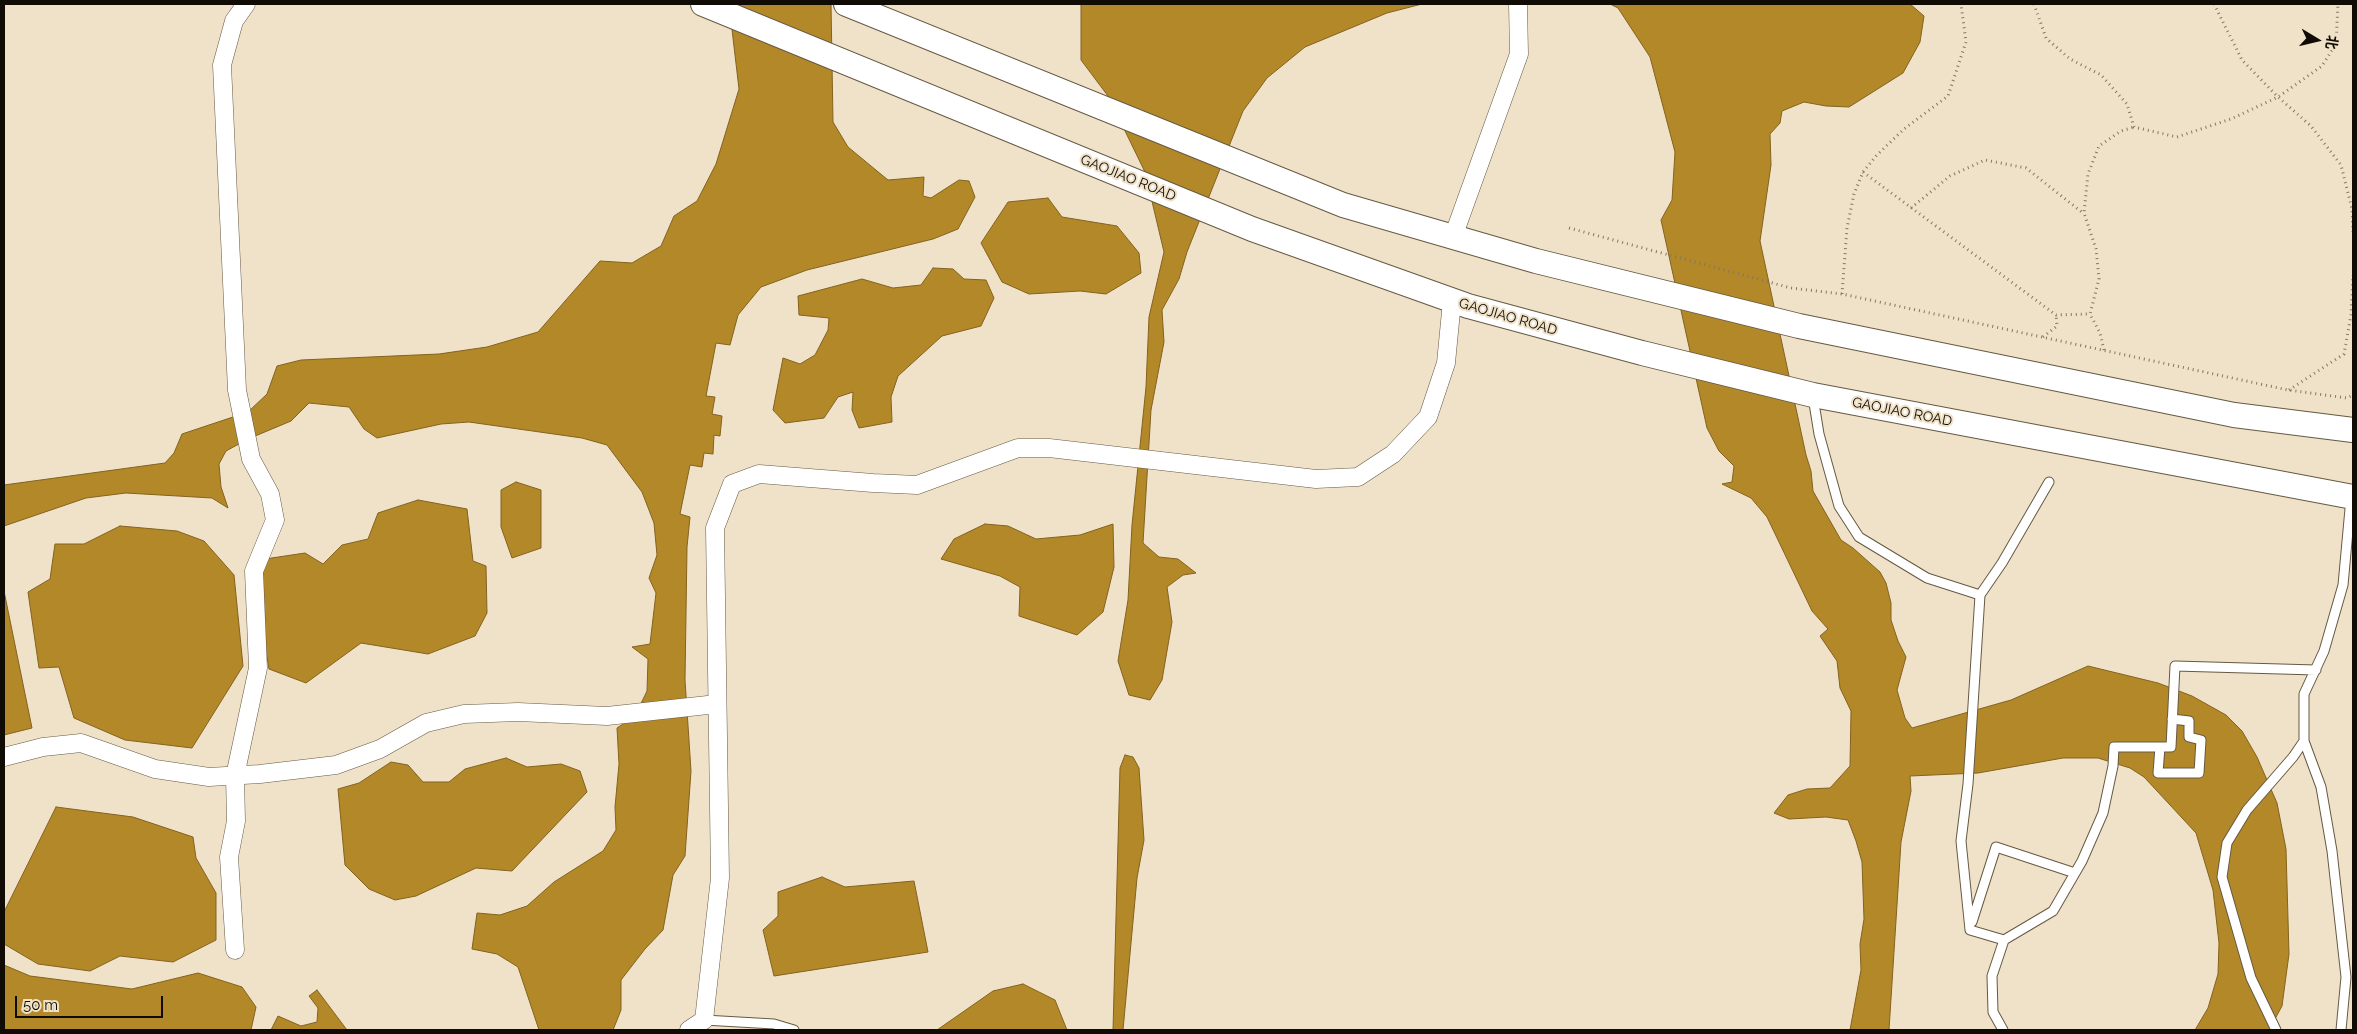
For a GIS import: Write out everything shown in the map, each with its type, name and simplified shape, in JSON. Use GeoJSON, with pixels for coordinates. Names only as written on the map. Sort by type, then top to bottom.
{"type":"FeatureCollection","features":[{"type":"Feature","properties":{"kind":"main road","name":"GAOJIAO ROAD"},"geometry":{"type":"LineString","coordinates":[[703,4],[1252,228],[1452,300],[1538,326],[1813,395],[2352,497]]}},
{"type":"Feature","properties":{"kind":"main road"},"geometry":{"type":"LineString","coordinates":[[846,4],[1343,205],[1536,261],[1799,326],[2234,415],[2353,430]]}},
{"type":"Feature","properties":{"kind":"street"},"geometry":{"type":"LineString","coordinates":[[235,950],[229,856],[236,821],[235,776],[258,668],[254,571],[275,520],[270,494],[251,459],[238,390],[222,65],[234,21],[246,4]]}},
{"type":"Feature","properties":{"kind":"street"},"geometry":{"type":"LineString","coordinates":[[1453,237],[1519,54],[1518,5]]}},
{"type":"Feature","properties":{"kind":"street"},"geometry":{"type":"LineString","coordinates":[[689,1030],[704,1020],[720,878],[715,528],[732,484],[758,474],[874,484],[918,485],[1018,448],[1049,448],[1316,478],[1358,478],[1393,454],[1428,417],[1446,362],[1452,300]]}},
{"type":"Feature","properties":{"kind":"street"},"geometry":{"type":"LineString","coordinates":[[4,757],[43,747],[81,743],[155,769],[209,777],[235,776],[336,765],[380,749],[426,723],[464,714],[518,712],[607,716],[717,704]]}},
{"type":"Feature","properties":{"kind":"lane"},"geometry":{"type":"LineString","coordinates":[[1813,395],[1819,434],[1840,506],[1859,537],[1927,578],[1980,595]]}},
{"type":"Feature","properties":{"kind":"lane"},"geometry":{"type":"LineString","coordinates":[[1970,930],[1961,841],[1968,784],[1980,595],[2002,563],[2049,482]]}},
{"type":"Feature","properties":{"kind":"lane"},"geometry":{"type":"LineString","coordinates":[[2340,1030],[2346,977],[2332,850],[2321,787],[2304,741],[2304,694],[2324,651],[2342,585],[2352,497]]}},
{"type":"Feature","properties":{"kind":"lane"},"geometry":{"type":"LineString","coordinates":[[2003,1030],[1993,1012],[1992,976],[2004,940],[2052,911],[2075,873],[2103,813],[2113,766],[2114,747],[2171,747],[2175,666],[2316,670]]}},
{"type":"Feature","properties":{"kind":"lane"},"geometry":{"type":"LineString","coordinates":[[2160,747],[2158,773],[2199,773],[2201,740],[2189,737],[2189,721],[2172,719]]}},
{"type":"Feature","properties":{"kind":"lane"},"geometry":{"type":"LineString","coordinates":[[2276,1030],[2251,978],[2222,877],[2227,843],[2247,810],[2293,757],[2304,741]]}},
{"type":"Feature","properties":{"kind":"lane"},"geometry":{"type":"LineString","coordinates":[[1970,930],[1996,847],[2075,873]]}},
{"type":"Feature","properties":{"kind":"lane"},"geometry":{"type":"LineString","coordinates":[[1970,930],[2004,940]]}},
{"type":"Feature","properties":{"kind":"lane"},"geometry":{"type":"LineString","coordinates":[[704,1020],[774,1024],[794,1030]]}},
{"type":"Feature","properties":{"kind":"path"},"geometry":{"type":"LineString","coordinates":[[1842,294],[1847,228],[1854,194],[1863,172],[1876,156],[1904,129],[1948,96],[1966,42],[1961,4]]}},
{"type":"Feature","properties":{"kind":"path"},"geometry":{"type":"LineString","coordinates":[[2034,4],[2046,38],[2070,58],[2101,75],[2127,104],[2134,128]]}},
{"type":"Feature","properties":{"kind":"path"},"geometry":{"type":"LineString","coordinates":[[2214,4],[2242,60],[2278,97],[2311,126],[2341,165],[2352,209],[2353,232]]}},
{"type":"Feature","properties":{"kind":"path"},"geometry":{"type":"LineString","coordinates":[[2084,213],[2088,174],[2099,146],[2121,130],[2134,128],[2177,137],[2231,119],[2278,97],[2322,66],[2336,44],[2338,4]]}},
{"type":"Feature","properties":{"kind":"path"},"geometry":{"type":"LineString","coordinates":[[1911,208],[1950,176],[1985,160],[2026,168],[2084,213],[2093,234],[2099,279],[2090,314],[2100,333],[2104,350]]}},
{"type":"Feature","properties":{"kind":"path"},"geometry":{"type":"LineString","coordinates":[[1863,172],[2056,315],[2090,314]]}},
{"type":"Feature","properties":{"kind":"path"},"geometry":{"type":"LineString","coordinates":[[1569,228],[1791,288],[1842,294],[2288,390],[2347,398],[2353,395]]}},
{"type":"Feature","properties":{"kind":"path"},"geometry":{"type":"LineString","coordinates":[[2288,390],[2344,354],[2351,315],[2353,275]]}},
{"type":"Feature","properties":{"kind":"path"},"geometry":{"type":"LineString","coordinates":[[2042,337],[2057,326],[2056,315]]}},
{"type":"Feature","properties":{"kind":"shaded area"},"geometry":{"type":"Polygon","coordinates":[[[729,4],[831,4],[833,122],[848,147],[888,180],[924,177],[923,196],[931,198],[959,180],[969,181],[975,197],[958,229],[933,239],[807,270],[761,287],[738,315],[730,345],[716,343],[706,396],[715,397],[712,414],[722,416],[720,436],[714,435],[713,454],[704,453],[702,467],[690,465],[680,514],[690,517],[687,547],[685,680],[691,771],[685,856],[673,875],[663,930],[645,949],[621,980],[621,1010],[613,1030],[539,1030],[518,967],[497,954],[472,949],[477,913],[500,915],[527,906],[554,882],[603,851],[616,830],[615,807],[619,764],[617,728],[635,716],[647,691],[648,659],[632,647],[650,644],[656,593],[649,578],[657,555],[654,523],[642,492],[607,445],[582,438],[469,422],[441,424],[377,438],[364,429],[349,407],[309,403],[291,421],[248,439],[226,451],[219,464],[221,487],[228,508],[212,498],[126,493],[86,498],[4,526],[4,485],[165,463],[174,453],[182,434],[248,412],[267,394],[277,366],[301,360],[439,354],[487,347],[538,332],[600,261],[632,263],[661,246],[674,216],[697,201],[716,164],[739,89],[729,4]]]}},
{"type":"Feature","properties":{"kind":"shaded area"},"geometry":{"type":"Polygon","coordinates":[[[1081,4],[1422,4],[1387,13],[1305,47],[1267,78],[1243,111],[1187,252],[1179,279],[1162,310],[1164,342],[1151,410],[1143,543],[1159,557],[1178,559],[1196,573],[1183,575],[1167,587],[1172,622],[1162,680],[1150,700],[1129,695],[1118,661],[1128,600],[1132,525],[1146,387],[1149,317],[1164,252],[1145,172],[1108,96],[1081,60],[1081,4]]]}},
{"type":"Feature","properties":{"kind":"shaded area"},"geometry":{"type":"Polygon","coordinates":[[[1610,4],[1910,4],[1924,16],[1920,42],[1903,73],[1849,107],[1826,106],[1804,102],[1782,111],[1780,123],[1770,134],[1771,165],[1760,241],[1811,471],[1813,491],[1841,540],[1880,572],[1886,583],[1891,603],[1891,620],[1906,657],[1897,690],[1905,718],[1912,728],[2011,700],[2088,666],[2158,683],[2192,696],[2226,715],[2242,731],[2257,757],[2277,803],[2286,849],[2289,954],[2282,1006],[2269,1030],[2195,1030],[2208,1008],[2218,974],[2219,943],[2213,890],[2196,833],[2144,777],[2130,768],[2098,758],[2063,758],[1978,773],[1910,776],[1911,791],[1901,842],[1889,1030],[1850,1030],[1861,970],[1860,944],[1864,919],[1862,862],[1856,841],[1848,820],[1826,817],[1789,819],[1774,813],[1788,795],[1807,789],[1830,788],[1850,766],[1851,711],[1840,688],[1837,661],[1820,636],[1828,629],[1812,611],[1767,517],[1751,498],[1722,484],[1732,482],[1734,466],[1719,451],[1707,428],[1661,220],[1672,200],[1675,152],[1650,57],[1618,8],[1610,4]]]}},
{"type":"Feature","properties":{"kind":"shaded area"},"geometry":{"type":"Polygon","coordinates":[[[1048,198],[1062,217],[1117,226],[1139,253],[1141,273],[1106,294],[1080,291],[1029,294],[1002,282],[981,243],[1008,202],[1048,198]]]}},
{"type":"Feature","properties":{"kind":"shaded area"},"geometry":{"type":"Polygon","coordinates":[[[933,268],[953,269],[964,279],[986,280],[994,298],[981,326],[942,336],[898,376],[891,397],[892,422],[859,428],[852,410],[853,392],[838,397],[824,418],[785,423],[773,410],[783,358],[800,364],[815,355],[828,330],[829,318],[799,315],[798,296],[862,279],[893,288],[921,285],[933,268]]]}},
{"type":"Feature","properties":{"kind":"shaded area"},"geometry":{"type":"Polygon","coordinates":[[[516,482],[541,490],[541,548],[512,558],[501,527],[501,490],[516,482]]]}},
{"type":"Feature","properties":{"kind":"shaded area"},"geometry":{"type":"Polygon","coordinates":[[[418,500],[467,509],[473,561],[486,566],[487,613],[475,636],[428,654],[361,643],[306,683],[269,669],[259,607],[265,559],[305,553],[323,564],[342,545],[368,539],[378,513],[418,500]]]}},
{"type":"Feature","properties":{"kind":"shaded area"},"geometry":{"type":"Polygon","coordinates":[[[985,524],[1008,526],[1036,539],[1080,535],[1113,524],[1114,567],[1103,612],[1077,635],[1019,616],[1020,587],[1000,576],[941,559],[954,539],[985,524]]]}},
{"type":"Feature","properties":{"kind":"shaded area"},"geometry":{"type":"Polygon","coordinates":[[[120,526],[177,531],[204,541],[234,575],[243,666],[192,748],[125,740],[74,718],[59,667],[39,668],[28,592],[50,579],[55,544],[84,544],[120,526]]]}},
{"type":"Feature","properties":{"kind":"shaded area"},"geometry":{"type":"Polygon","coordinates":[[[4,591],[32,728],[4,735],[4,591]]]}},
{"type":"Feature","properties":{"kind":"shaded area"},"geometry":{"type":"Polygon","coordinates":[[[1125,755],[1133,757],[1139,768],[1144,840],[1137,878],[1123,1030],[1113,1030],[1120,768],[1125,755]]]}},
{"type":"Feature","properties":{"kind":"shaded area"},"geometry":{"type":"Polygon","coordinates":[[[506,758],[527,767],[561,764],[580,771],[587,792],[512,871],[476,868],[416,896],[395,900],[369,889],[345,865],[338,789],[359,783],[391,762],[408,765],[423,782],[449,782],[465,769],[506,758]]]}},
{"type":"Feature","properties":{"kind":"shaded area"},"geometry":{"type":"Polygon","coordinates":[[[56,807],[133,817],[193,837],[196,858],[216,893],[216,940],[173,962],[120,956],[90,971],[38,964],[4,944],[4,912],[56,807]]]}},
{"type":"Feature","properties":{"kind":"shaded area"},"geometry":{"type":"Polygon","coordinates":[[[822,877],[845,887],[914,881],[928,952],[774,976],[763,930],[778,916],[778,892],[822,877]]]}},
{"type":"Feature","properties":{"kind":"shaded area"},"geometry":{"type":"Polygon","coordinates":[[[4,965],[30,976],[132,989],[198,973],[242,987],[256,1007],[251,1030],[4,1030],[4,965]]]}},
{"type":"Feature","properties":{"kind":"shaded area"},"geometry":{"type":"Polygon","coordinates":[[[1023,984],[1055,1000],[1067,1030],[937,1030],[993,991],[1023,984]]]}},
{"type":"Feature","properties":{"kind":"shaded area"},"geometry":{"type":"Polygon","coordinates":[[[317,990],[347,1030],[271,1030],[278,1016],[301,1026],[317,1022],[318,1008],[309,996],[317,990]]]}}]}
